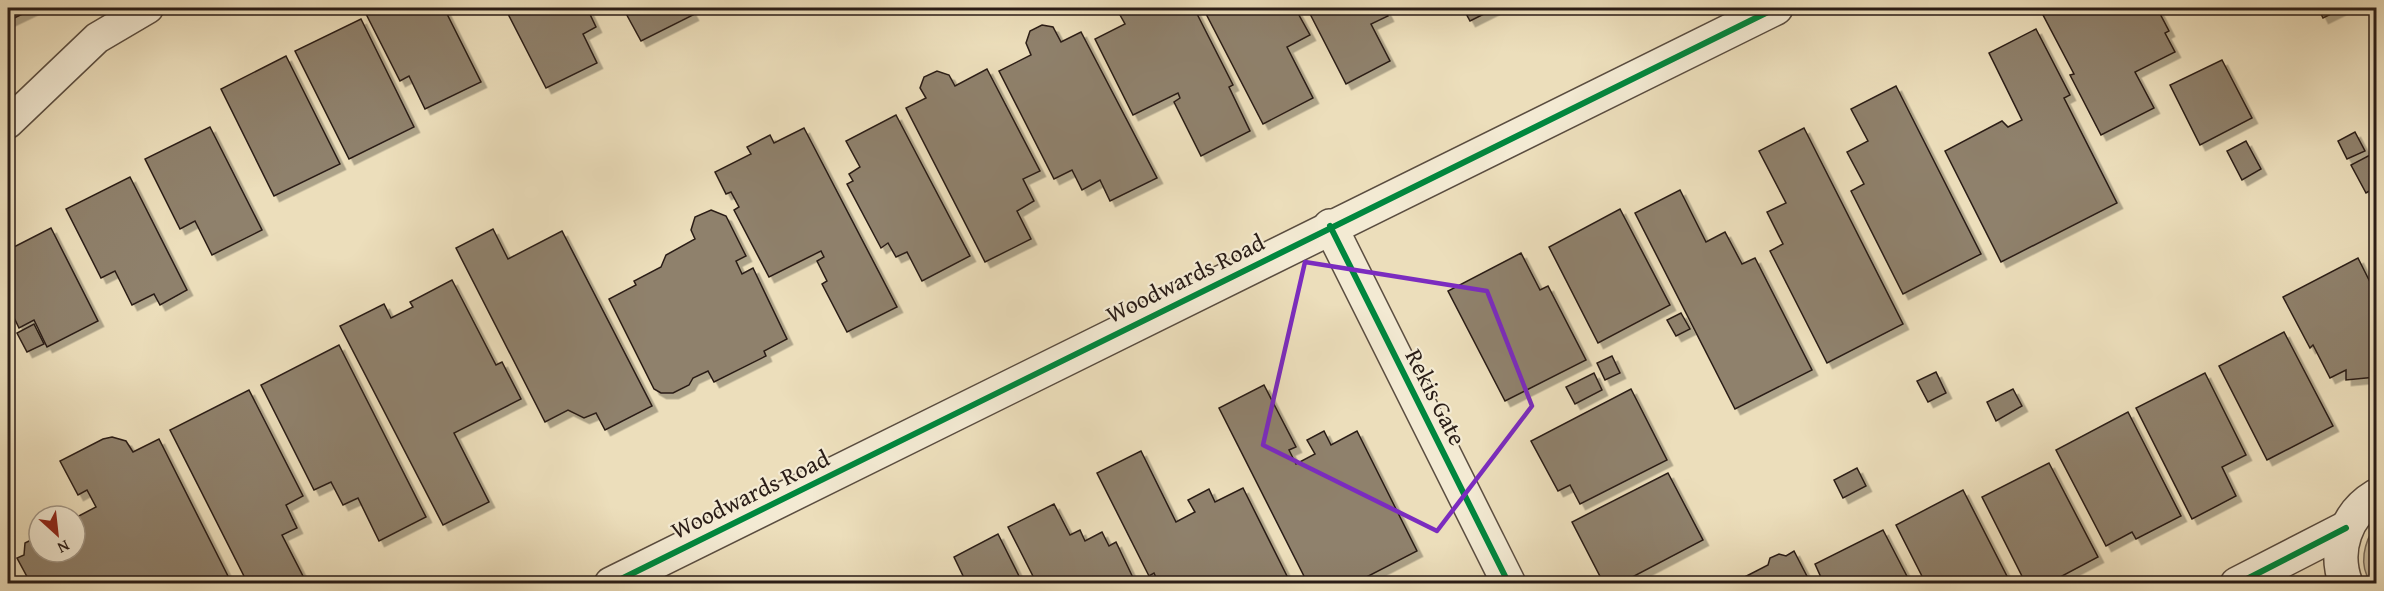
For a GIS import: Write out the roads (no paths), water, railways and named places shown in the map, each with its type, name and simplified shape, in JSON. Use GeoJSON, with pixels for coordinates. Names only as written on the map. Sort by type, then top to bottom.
{"type":"FeatureCollection","features":[{"type":"Feature","properties":{"kind":"street","name":"Woodwards Road"},"geometry":{"type":"LineString","coordinates":[[611,584],[1330,226],[1776,8]]}},
{"type":"Feature","properties":{"kind":"street","name":"Rekis Gate"},"geometry":{"type":"LineString","coordinates":[[1330,226],[1509,584]]}},
{"type":"Feature","properties":{"kind":"street"},"geometry":{"type":"LineString","coordinates":[[2346,584],[2341,569],[2341,551],[2346,528],[2360,509],[2376,496]]}},
{"type":"Feature","properties":{"kind":"street"},"geometry":{"type":"LineString","coordinates":[[2237,584],[2346,528]]}},
{"type":"Feature","properties":{"kind":"lane"},"geometry":{"type":"LineString","coordinates":[[8,123],[97,38],[109,18],[148,8]]}}]}
